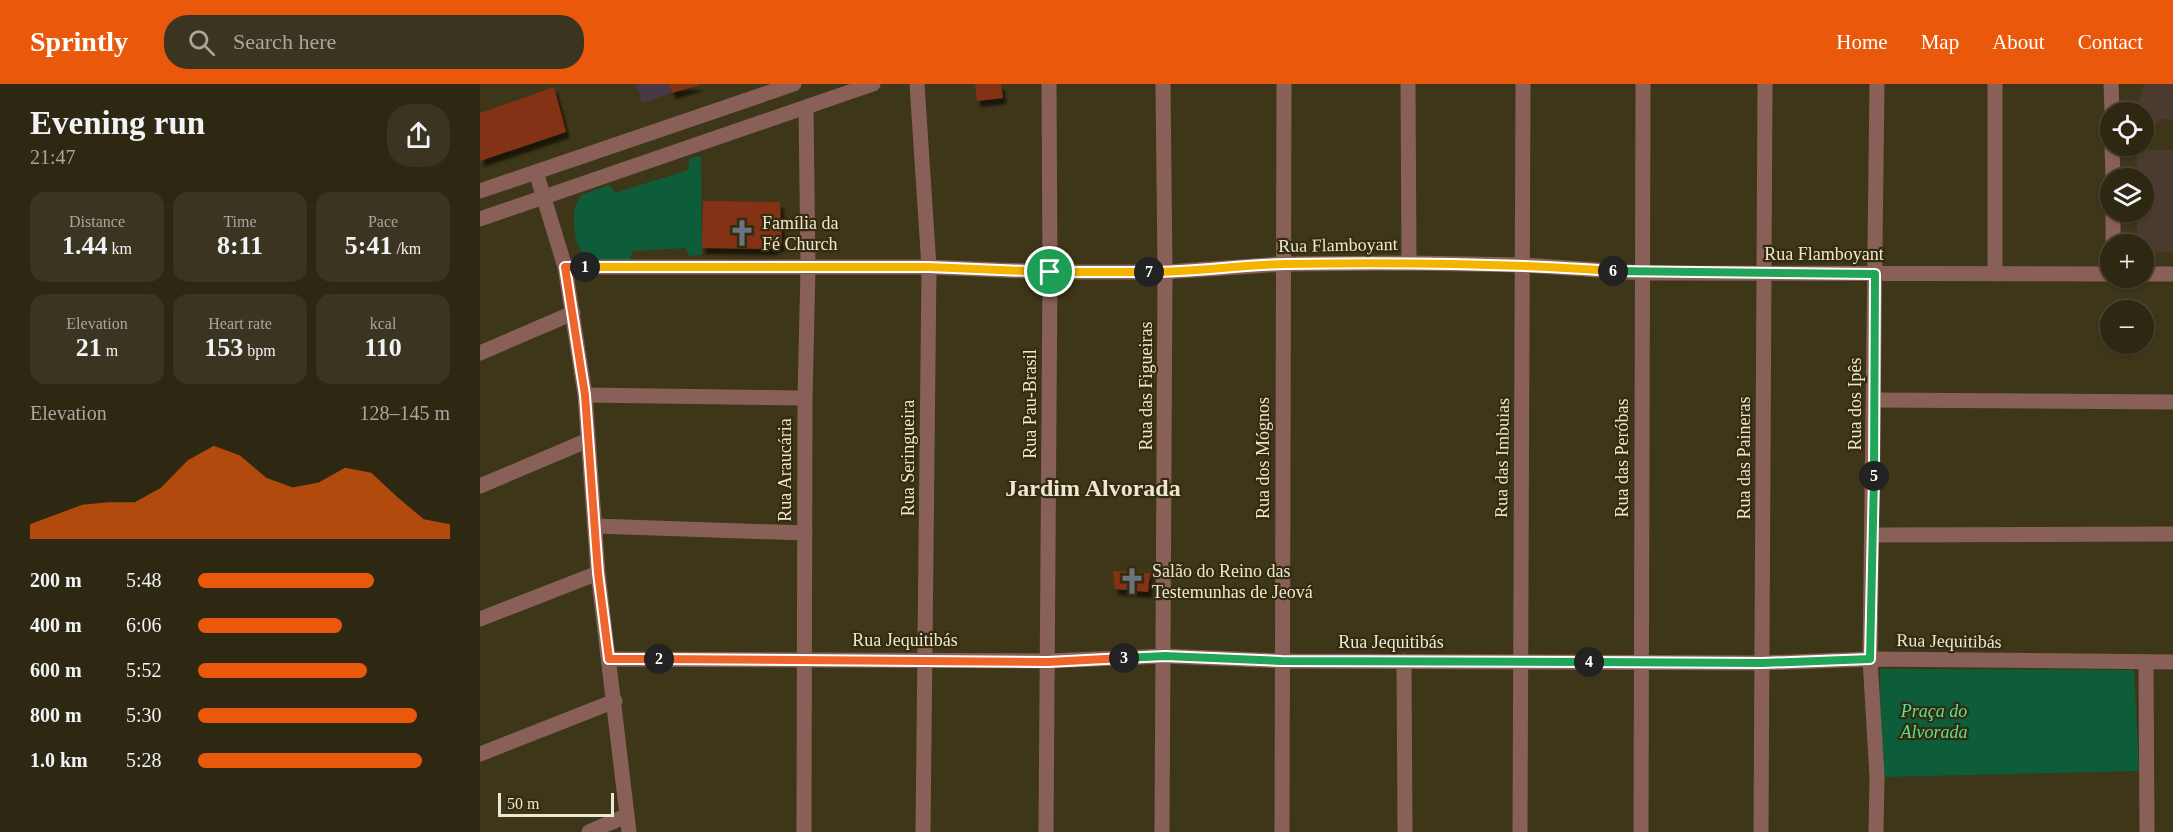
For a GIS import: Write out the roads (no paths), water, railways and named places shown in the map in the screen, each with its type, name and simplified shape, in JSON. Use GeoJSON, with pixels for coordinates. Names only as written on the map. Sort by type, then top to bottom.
{"type":"FeatureCollection","features":[{"type":"Feature","properties":{"kind":"street"},"geometry":{"type":"LineString","coordinates":[[480,191],[794,84]]}},
{"type":"Feature","properties":{"kind":"street"},"geometry":{"type":"LineString","coordinates":[[480,219],[543,195],[873,84]]}},
{"type":"Feature","properties":{"kind":"street","name":"Rua Seringueira"},"geometry":{"type":"LineString","coordinates":[[917,84],[929,267],[923,832]]}},
{"type":"Feature","properties":{"kind":"street","name":"Rua Pau-Brasil"},"geometry":{"type":"LineString","coordinates":[[1046,832],[1049,84]]}},
{"type":"Feature","properties":{"kind":"street","name":"Rua das Figueiras"},"geometry":{"type":"LineString","coordinates":[[1162,832],[1165,656],[1163,84]]}},
{"type":"Feature","properties":{"kind":"street","name":"Rua dos Mógnos"},"geometry":{"type":"LineString","coordinates":[[1282,832],[1284,84]]}},
{"type":"Feature","properties":{"kind":"street"},"geometry":{"type":"LineString","coordinates":[[1408,84],[1409,263]]}},
{"type":"Feature","properties":{"kind":"street","name":"Rua das Imbuias"},"geometry":{"type":"LineString","coordinates":[[1520,832],[1523,84]]}},
{"type":"Feature","properties":{"kind":"street","name":"Rua das Peróbas"},"geometry":{"type":"LineString","coordinates":[[1641,832],[1643,84]]}},
{"type":"Feature","properties":{"kind":"street","name":"Rua das Paineras"},"geometry":{"type":"LineString","coordinates":[[1761,832],[1765,84]]}},
{"type":"Feature","properties":{"kind":"street","name":"Rua dos Ipês"},"geometry":{"type":"LineString","coordinates":[[1876,832],[1876,777],[1870,659],[1877,84]]}},
{"type":"Feature","properties":{"kind":"street"},"geometry":{"type":"LineString","coordinates":[[1995,84],[1995,274]]}},
{"type":"Feature","properties":{"kind":"street"},"geometry":{"type":"LineString","coordinates":[[2112,84],[2112,102]]}},
{"type":"Feature","properties":{"kind":"street","name":"Rua Araucária"},"geometry":{"type":"LineString","coordinates":[[804,832],[805,398],[808,268],[806,107]]}},
{"type":"Feature","properties":{"kind":"street"},"geometry":{"type":"LineString","coordinates":[[667,127],[671,152]]}},
{"type":"Feature","properties":{"kind":"street"},"geometry":{"type":"LineString","coordinates":[[536,172],[565,267],[585,395],[586,441],[598,573],[629,832]]}},
{"type":"Feature","properties":{"kind":"street","name":"Rua Flamboyant"},"geometry":{"type":"LineString","coordinates":[[565,267],[929,267],[1050,272],[1165,272],[1283,264],[1409,263],[1524,265],[1643,273],[2100,274]]}},
{"type":"Feature","properties":{"kind":"street"},"geometry":{"type":"LineString","coordinates":[[2154,274],[2173,274]]}},
{"type":"Feature","properties":{"kind":"street"},"geometry":{"type":"LineString","coordinates":[[480,353],[573,313]]}},
{"type":"Feature","properties":{"kind":"street"},"geometry":{"type":"LineString","coordinates":[[585,395],[805,398]]}},
{"type":"Feature","properties":{"kind":"street"},"geometry":{"type":"LineString","coordinates":[[1874,400],[2173,402]]}},
{"type":"Feature","properties":{"kind":"street"},"geometry":{"type":"LineString","coordinates":[[480,486],[586,441]]}},
{"type":"Feature","properties":{"kind":"street"},"geometry":{"type":"LineString","coordinates":[[595,526],[805,533]]}},
{"type":"Feature","properties":{"kind":"street"},"geometry":{"type":"LineString","coordinates":[[1873,534],[2173,534]]}},
{"type":"Feature","properties":{"kind":"street"},"geometry":{"type":"LineString","coordinates":[[480,619],[598,573]]}},
{"type":"Feature","properties":{"kind":"street","name":"Rua Jequitibás"},"geometry":{"type":"LineString","coordinates":[[609,659],[926,659],[1048,662],[1165,656],[1281,661],[1762,663],[1870,659],[2173,662]]}},
{"type":"Feature","properties":{"kind":"street"},"geometry":{"type":"LineString","coordinates":[[1404,661],[1405,832]]}},
{"type":"Feature","properties":{"kind":"street"},"geometry":{"type":"LineString","coordinates":[[2146,662],[2147,832]]}},
{"type":"Feature","properties":{"kind":"street"},"geometry":{"type":"LineString","coordinates":[[480,754],[615,701]]}},
{"type":"Feature","properties":{"kind":"street"},"geometry":{"type":"LineString","coordinates":[[589,832],[626,816]]}},
{"type":"Feature","properties":{"kind":"place","name":"Família da Fé Church"},"geometry":{"type":"Point","coordinates":[742,233]}},
{"type":"Feature","properties":{"kind":"place","name":"Salão do Reino das Testemunhas de Jeová"},"geometry":{"type":"Point","coordinates":[1132,581]}},
{"type":"Feature","properties":{"kind":"district","name":"Jardim Alvorada"},"geometry":{"type":"Point","coordinates":[1093,488]}},
{"type":"Feature","properties":{"kind":"park label","name":"Praça do Alvorada"},"geometry":{"type":"Point","coordinates":[1934,721]}}]}
